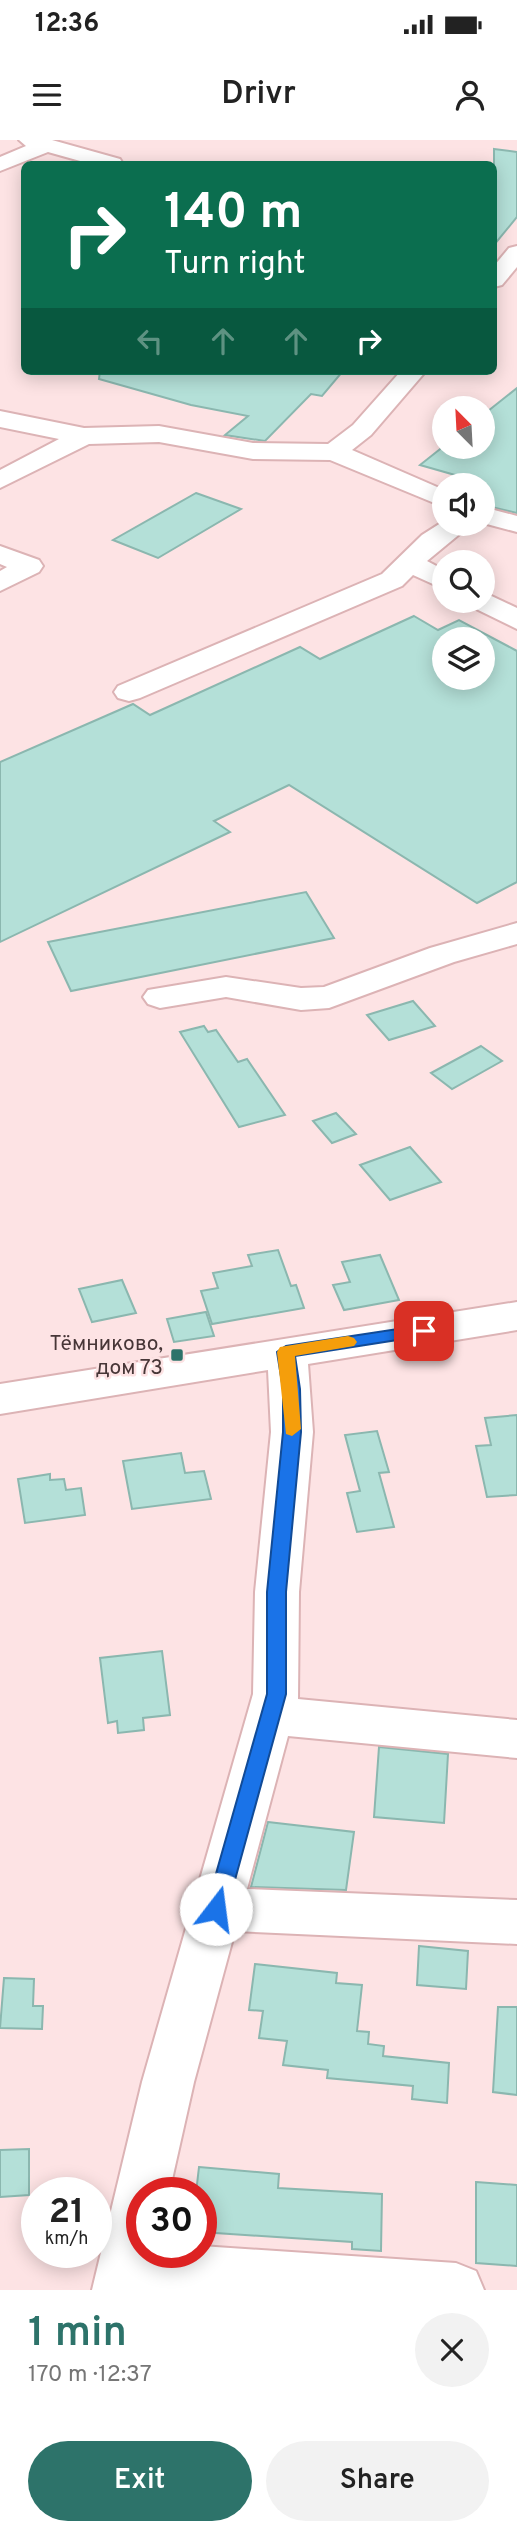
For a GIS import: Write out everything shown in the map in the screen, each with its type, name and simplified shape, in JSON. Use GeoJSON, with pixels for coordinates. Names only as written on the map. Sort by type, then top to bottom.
{"type":"FeatureCollection","features":[{"type":"Feature","properties":{"kind":"street"},"geometry":{"type":"LineString","coordinates":[[0,166],[37,143],[101,161]]}},
{"type":"Feature","properties":{"kind":"street"},"geometry":{"type":"LineString","coordinates":[[497,276],[517,253]]}},
{"type":"Feature","properties":{"kind":"street"},"geometry":{"type":"LineString","coordinates":[[343,456],[410,375]]}},
{"type":"Feature","properties":{"kind":"street"},"geometry":{"type":"LineString","coordinates":[[0,419],[84,436],[159,434],[262,452],[343,456],[432,511]]}},
{"type":"Feature","properties":{"kind":"street"},"geometry":{"type":"LineString","coordinates":[[0,480],[84,436]]}},
{"type":"Feature","properties":{"kind":"street"},"geometry":{"type":"LineString","coordinates":[[495,518],[517,524]]}},
{"type":"Feature","properties":{"kind":"street"},"geometry":{"type":"LineString","coordinates":[[129,692],[392,580],[410,563],[432,530]]}},
{"type":"Feature","properties":{"kind":"street"},"geometry":{"type":"LineString","coordinates":[[0,554],[29,566],[0,583]]}},
{"type":"Feature","properties":{"kind":"street"},"geometry":{"type":"LineString","coordinates":[[410,563],[432,575]]}},
{"type":"Feature","properties":{"kind":"street"},"geometry":{"type":"LineString","coordinates":[[495,608],[517,620]]}},
{"type":"Feature","properties":{"kind":"street"},"geometry":{"type":"LineString","coordinates":[[160,997],[226,987],[301,999],[329,997],[442,955],[517,933]]}},
{"type":"Feature","properties":{"kind":"street"},"geometry":{"type":"LineString","coordinates":[[0,1399],[517,1316]]}},
{"type":"Feature","properties":{"kind":"street"},"geometry":{"type":"LineString","coordinates":[[146,2177],[168,2082],[276,1694],[277,1592],[292,1432],[291,1389],[286,1352]]}},
{"type":"Feature","properties":{"kind":"street"},"geometry":{"type":"LineString","coordinates":[[270,1716],[382,1724],[517,1739]]}},
{"type":"Feature","properties":{"kind":"street"},"geometry":{"type":"LineString","coordinates":[[216,1909],[517,1922]]}},
{"type":"Feature","properties":{"kind":"street"},"geometry":{"type":"LineString","coordinates":[[123,2279],[456,2290]]}},
{"type":"Feature","properties":{"kind":"building"},"geometry":{"type":"Polygon","coordinates":[[[494,149],[517,152],[517,217],[497,241],[497,161],[494,161],[494,149]]]}},
{"type":"Feature","properties":{"kind":"building"},"geometry":{"type":"Polygon","coordinates":[[[100,375],[340,375],[322,396],[311,394],[265,441],[225,435],[248,416],[191,405],[99,379],[100,375]]]}},
{"type":"Feature","properties":{"kind":"building"},"geometry":{"type":"Polygon","coordinates":[[[517,388],[517,513],[495,508],[495,473],[448,473],[420,465],[432,456],[432,459],[495,459],[495,405],[517,388]]]}},
{"type":"Feature","properties":{"kind":"building"},"geometry":{"type":"Polygon","coordinates":[[[196,493],[241,509],[158,558],[113,540],[196,493]]]}},
{"type":"Feature","properties":{"kind":"building"},"geometry":{"type":"Polygon","coordinates":[[[414,616],[433,627],[432,690],[495,690],[495,639],[517,651],[517,882],[477,903],[289,785],[214,821],[230,832],[0,942],[0,762],[133,704],[150,715],[300,647],[320,659],[414,616]]]}},
{"type":"Feature","properties":{"kind":"building"},"geometry":{"type":"Polygon","coordinates":[[[459,620],[472,627],[444,627],[459,620]]]}},
{"type":"Feature","properties":{"kind":"building"},"geometry":{"type":"Polygon","coordinates":[[[306,892],[334,938],[71,991],[48,942],[306,892]]]}},
{"type":"Feature","properties":{"kind":"building"},"geometry":{"type":"Polygon","coordinates":[[[413,1001],[435,1026],[389,1040],[367,1015],[413,1001]]]}},
{"type":"Feature","properties":{"kind":"building"},"geometry":{"type":"Polygon","coordinates":[[[204,1026],[208,1032],[216,1030],[238,1062],[247,1059],[285,1115],[239,1127],[180,1032],[204,1026]]]}},
{"type":"Feature","properties":{"kind":"building"},"geometry":{"type":"Polygon","coordinates":[[[481,1046],[502,1061],[452,1089],[431,1073],[481,1046]]]}},
{"type":"Feature","properties":{"kind":"building"},"geometry":{"type":"Polygon","coordinates":[[[336,1113],[356,1134],[332,1143],[313,1121],[336,1113]]]}},
{"type":"Feature","properties":{"kind":"building"},"geometry":{"type":"Polygon","coordinates":[[[410,1147],[441,1182],[390,1200],[360,1165],[410,1147]]]}},
{"type":"Feature","properties":{"kind":"building"},"geometry":{"type":"Polygon","coordinates":[[[278,1250],[291,1286],[296,1285],[304,1308],[212,1324],[201,1291],[218,1288],[213,1273],[252,1266],[248,1255],[278,1250]]]}},
{"type":"Feature","properties":{"kind":"building"},"geometry":{"type":"Polygon","coordinates":[[[380,1255],[399,1300],[344,1310],[333,1285],[350,1282],[342,1262],[380,1255]]]}},
{"type":"Feature","properties":{"kind":"building"},"geometry":{"type":"Polygon","coordinates":[[[122,1280],[136,1313],[92,1322],[79,1289],[122,1280]]]}},
{"type":"Feature","properties":{"kind":"building"},"geometry":{"type":"Polygon","coordinates":[[[206,1312],[214,1336],[174,1342],[167,1319],[206,1312]]]}},
{"type":"Feature","properties":{"kind":"building"},"geometry":{"type":"Polygon","coordinates":[[[517,1415],[517,1495],[487,1497],[476,1446],[491,1445],[485,1418],[517,1415]]]}},
{"type":"Feature","properties":{"kind":"building"},"geometry":{"type":"Polygon","coordinates":[[[377,1431],[389,1472],[379,1473],[394,1527],[357,1532],[347,1493],[360,1491],[345,1435],[377,1431]]]}},
{"type":"Feature","properties":{"kind":"building"},"geometry":{"type":"Polygon","coordinates":[[[181,1453],[185,1473],[204,1471],[211,1499],[132,1509],[123,1461],[181,1453]]]}},
{"type":"Feature","properties":{"kind":"building"},"geometry":{"type":"Polygon","coordinates":[[[50,1474],[50,1480],[64,1479],[66,1490],[81,1488],[85,1515],[25,1523],[18,1479],[50,1474]]]}},
{"type":"Feature","properties":{"kind":"building"},"geometry":{"type":"Polygon","coordinates":[[[162,1651],[170,1715],[143,1718],[144,1730],[118,1733],[117,1721],[108,1723],[100,1658],[162,1651]]]}},
{"type":"Feature","properties":{"kind":"building"},"geometry":{"type":"Polygon","coordinates":[[[379,1747],[448,1754],[444,1823],[374,1817],[379,1747]]]}},
{"type":"Feature","properties":{"kind":"building"},"geometry":{"type":"Polygon","coordinates":[[[268,1822],[354,1832],[346,1890],[251,1887],[268,1822]]]}},
{"type":"Feature","properties":{"kind":"building"},"geometry":{"type":"Polygon","coordinates":[[[419,1946],[468,1951],[466,1989],[417,1985],[419,1946]]]}},
{"type":"Feature","properties":{"kind":"building"},"geometry":{"type":"Polygon","coordinates":[[[255,1964],[337,1973],[336,1983],[362,1985],[357,2031],[369,2032],[368,2044],[384,2046],[383,2056],[449,2063],[447,2103],[412,2099],[413,2086],[327,2078],[328,2070],[283,2065],[287,2041],[259,2038],[263,2011],[249,2010],[255,1964]]]}},
{"type":"Feature","properties":{"kind":"building"},"geometry":{"type":"Polygon","coordinates":[[[4,1978],[34,1979],[33,2006],[43,2006],[42,2029],[0,2028],[4,1978]]]}},
{"type":"Feature","properties":{"kind":"building"},"geometry":{"type":"Polygon","coordinates":[[[498,2007],[517,2007],[517,2095],[493,2092],[498,2007]]]}},
{"type":"Feature","properties":{"kind":"building"},"geometry":{"type":"Polygon","coordinates":[[[29,2149],[29,2177],[21,2177],[21,2196],[0,2197],[0,2150],[29,2149]]]}},
{"type":"Feature","properties":{"kind":"building"},"geometry":{"type":"Polygon","coordinates":[[[199,2167],[279,2174],[278,2188],[382,2194],[381,2251],[352,2249],[352,2242],[217,2233],[217,2177],[198,2177],[199,2167]]]}},
{"type":"Feature","properties":{"kind":"building"},"geometry":{"type":"Polygon","coordinates":[[[476,2182],[517,2185],[517,2266],[476,2263],[476,2182]]]}},
{"type":"Feature","properties":{"kind":"slow traffic"},"geometry":{"type":"LineString","coordinates":[[292,1429],[291,1389],[286,1352],[348,1342]]}},
{"type":"Feature","properties":{"kind":"place","name":"Тёмниково, дом 73"},"geometry":{"type":"Point","coordinates":[177,1355]}},
{"type":"Feature","properties":{"kind":"route"},"geometry":{"type":"LineString","coordinates":[[216,1909],[276,1694],[277,1592],[292,1432],[291,1389],[286,1352],[424,1331]]}}]}
